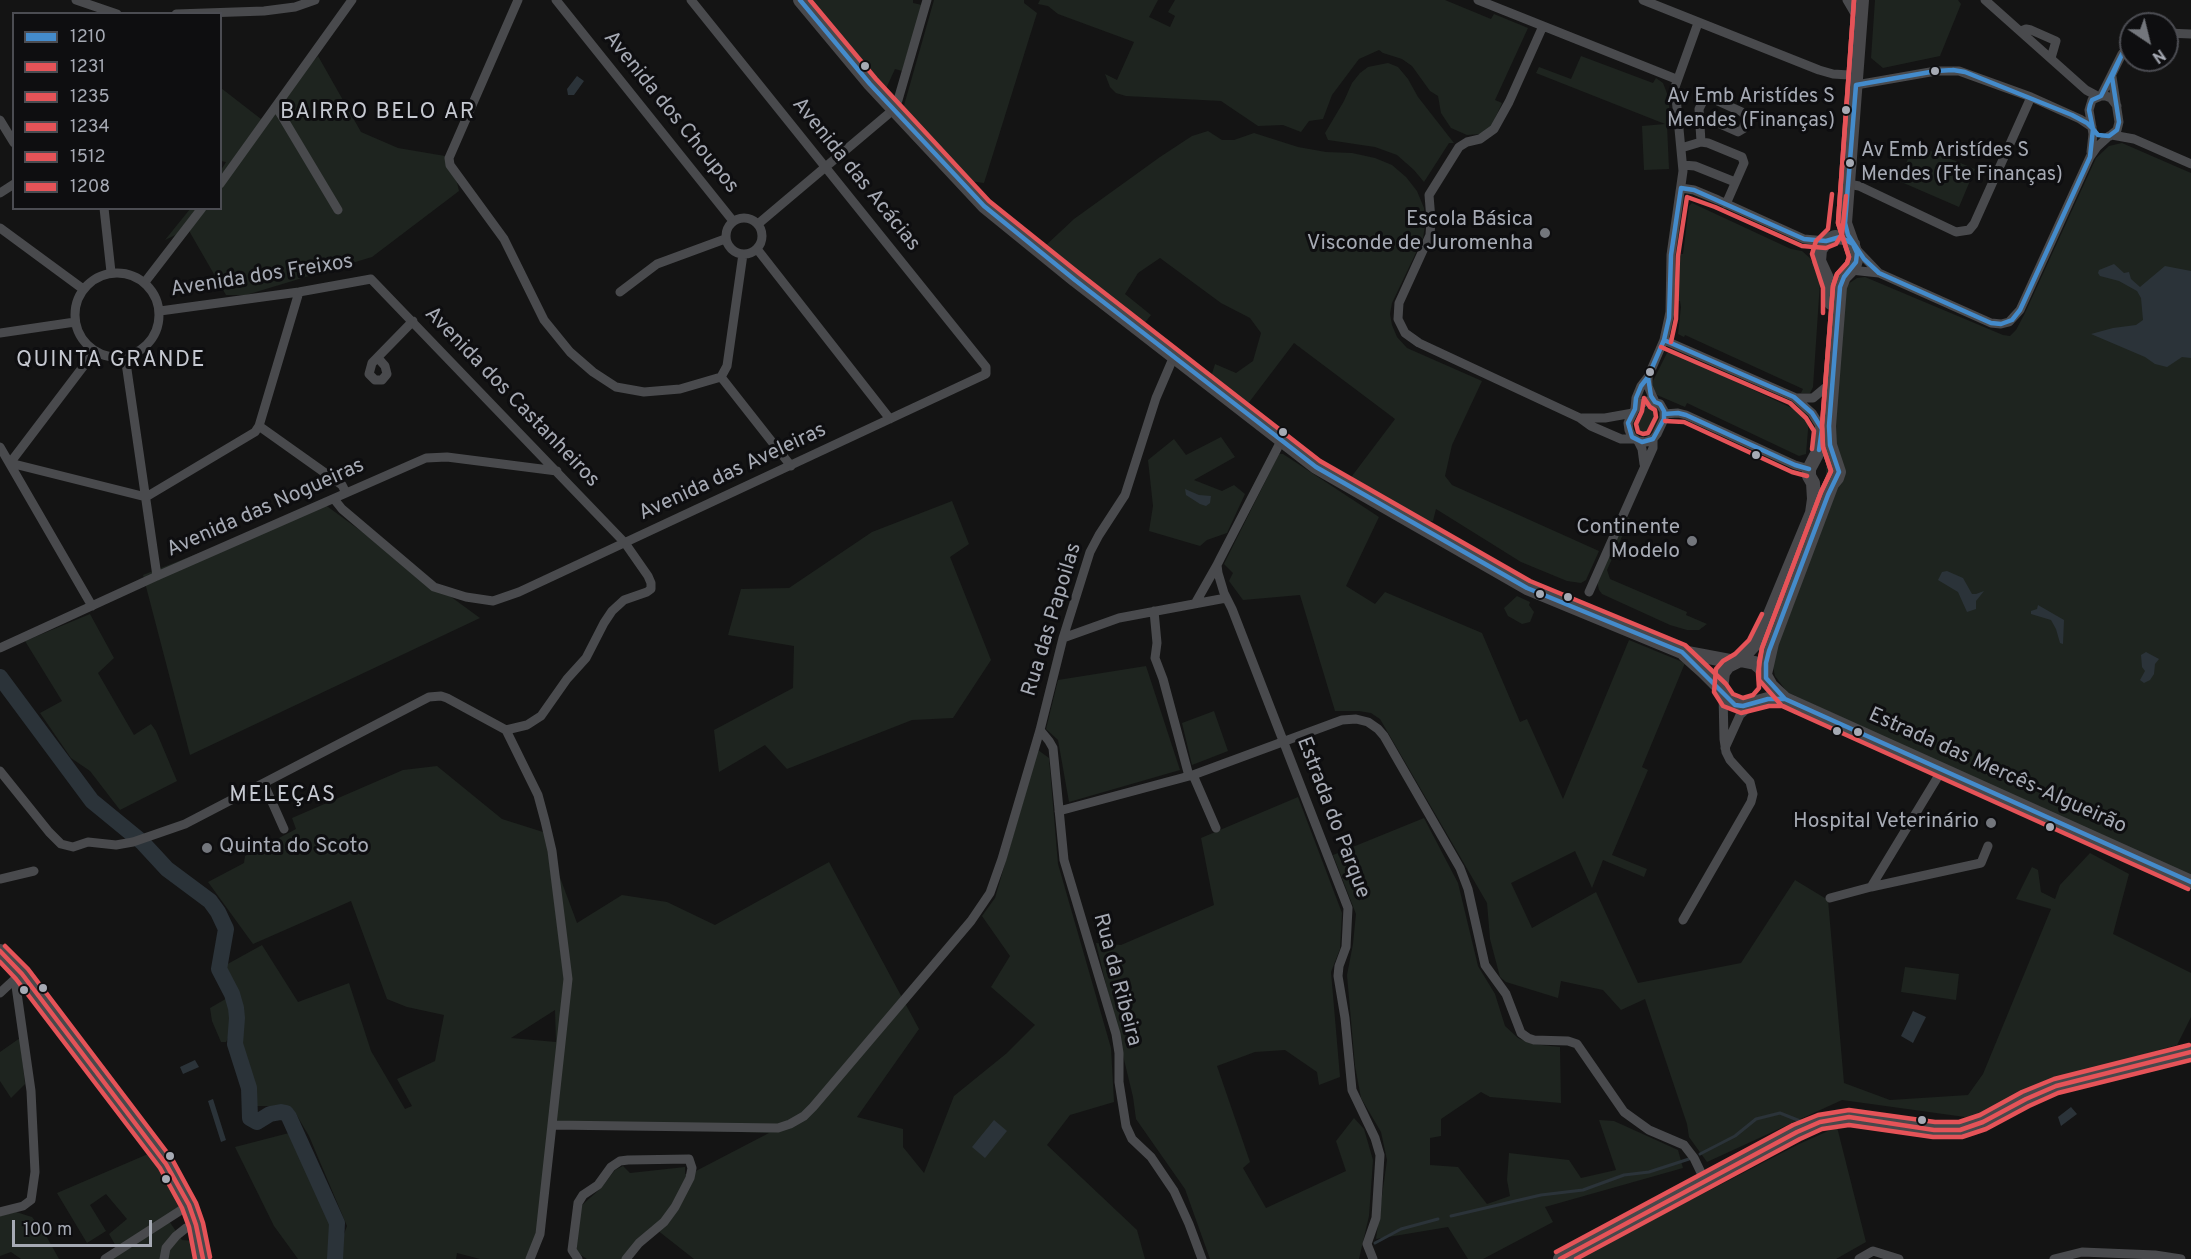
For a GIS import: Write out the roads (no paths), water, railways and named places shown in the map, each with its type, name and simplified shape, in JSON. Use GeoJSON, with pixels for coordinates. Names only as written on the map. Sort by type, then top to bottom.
{"type":"FeatureCollection","features":[{"type":"Feature","properties":{"kind":"street"},"geometry":{"type":"LineString","coordinates":[[76,0],[96,10]]}},
{"type":"Feature","properties":{"kind":"street"},"geometry":{"type":"LineString","coordinates":[[220,12],[295,7],[315,0]]}},
{"type":"Feature","properties":{"kind":"street"},"geometry":{"type":"LineString","coordinates":[[224,173],[277,108],[352,0]]}},
{"type":"Feature","properties":{"kind":"street"},"geometry":{"type":"LineString","coordinates":[[518,0],[448,159],[504,240],[544,320],[570,352],[593,372],[616,387],[644,392],[680,389],[721,377],[726,366],[743,254]]}},
{"type":"Feature","properties":{"kind":"street","name":"Avenida dos Choupos"},"geometry":{"type":"LineString","coordinates":[[556,0],[733,221]]}},
{"type":"Feature","properties":{"kind":"street","name":"Avenida das Acácias"},"geometry":{"type":"LineString","coordinates":[[690,0],[986,367],[986,374]]}},
{"type":"Feature","properties":{"kind":"street","name":"Estrada das Mercês-Algueirão"},"geometry":{"type":"LineString","coordinates":[[801,0],[893,110],[984,206],[1328,476],[1517,583],[1682,652],[1755,663],[1785,699],[2191,882]]}},
{"type":"Feature","properties":{"kind":"street"},"geometry":{"type":"LineString","coordinates":[[758,224],[893,110],[927,0]]}},
{"type":"Feature","properties":{"kind":"street"},"geometry":{"type":"LineString","coordinates":[[1478,0],[1676,79]]}},
{"type":"Feature","properties":{"kind":"street"},"geometry":{"type":"LineString","coordinates":[[1643,0],[1818,70],[1852,80],[1953,70],[1974,75],[2072,115],[2092,128],[2098,135],[2134,139],[2191,164]]}},
{"type":"Feature","properties":{"kind":"street"},"geometry":{"type":"LineString","coordinates":[[1862,0],[1837,222],[1820,250],[1822,265],[1837,275],[1849,272],[1879,273]]}},
{"type":"Feature","properties":{"kind":"street"},"geometry":{"type":"LineString","coordinates":[[1985,0],[2086,90],[2111,98],[2134,139]]}},
{"type":"Feature","properties":{"kind":"street"},"geometry":{"type":"LineString","coordinates":[[1852,4],[1852,80],[1846,230],[1854,246],[1879,273],[1991,322],[2001,324],[2009,322],[2020,310],[2090,157],[2097,147],[2119,127],[2112,77]]}},
{"type":"Feature","properties":{"kind":"street"},"geometry":{"type":"LineString","coordinates":[[1644,464],[1644,455],[1629,430],[1628,423],[1641,386],[1648,377],[1664,340],[1670,312],[1671,255],[1682,188],[1683,165],[1674,94],[1676,79],[1698,23]]}},
{"type":"Feature","properties":{"kind":"street"},"geometry":{"type":"LineString","coordinates":[[1543,26],[1509,102],[1494,129],[1480,139],[1467,142],[1459,147],[1429,195],[1430,235],[1399,303],[1398,319],[1405,333],[1419,343],[1580,418],[1591,426],[1621,439],[1646,442],[1653,440]]}},
{"type":"Feature","properties":{"kind":"street"},"geometry":{"type":"LineString","coordinates":[[2021,31],[2031,30],[2056,41],[2051,58]]}},
{"type":"Feature","properties":{"kind":"street"},"geometry":{"type":"LineString","coordinates":[[2072,115],[2082,113],[2090,106],[2092,100],[2100,96],[2119,61]]}},
{"type":"Feature","properties":{"kind":"street"},"geometry":{"type":"LineString","coordinates":[[2086,90],[2092,128],[2090,157]]}},
{"type":"Feature","properties":{"kind":"street"},"geometry":{"type":"LineString","coordinates":[[1848,184],[1859,186],[1956,232],[1969,230],[1974,224],[2031,97]]}},
{"type":"Feature","properties":{"kind":"street"},"geometry":{"type":"LineString","coordinates":[[1700,119],[1711,120],[1738,132],[1743,129],[1747,117],[1742,112],[1707,98],[1700,105],[1700,119],[1701,142]]}},
{"type":"Feature","properties":{"kind":"street"},"geometry":{"type":"LineString","coordinates":[[277,108],[338,210]]}},
{"type":"Feature","properties":{"kind":"street"},"geometry":{"type":"LineString","coordinates":[[0,120],[12,140]]}},
{"type":"Feature","properties":{"kind":"street"},"geometry":{"type":"LineString","coordinates":[[1681,148],[1701,142],[1708,143],[1742,157],[1744,163],[1726,204]]}},
{"type":"Feature","properties":{"kind":"street"},"geometry":{"type":"LineString","coordinates":[[1683,165],[1695,166],[1735,182]]}},
{"type":"Feature","properties":{"kind":"street"},"geometry":{"type":"LineString","coordinates":[[1682,188],[1694,190],[1804,240],[1828,240],[1840,237],[1854,246]]}},
{"type":"Feature","properties":{"kind":"street"},"geometry":{"type":"LineString","coordinates":[[104,210],[111,272]]}},
{"type":"Feature","properties":{"kind":"street"},"geometry":{"type":"LineString","coordinates":[[145,282],[200,210]]}},
{"type":"Feature","properties":{"kind":"street"},"geometry":{"type":"LineString","coordinates":[[743,217],[758,224],[762,234],[757,249],[743,254],[732,250],[725,239],[726,229],[733,221],[743,217]]}},
{"type":"Feature","properties":{"kind":"street"},"geometry":{"type":"LineString","coordinates":[[0,228],[83,289]]}},
{"type":"Feature","properties":{"kind":"street"},"geometry":{"type":"LineString","coordinates":[[620,292],[657,264],[725,239]]}},
{"type":"Feature","properties":{"kind":"street"},"geometry":{"type":"LineString","coordinates":[[1683,920],[1751,802],[1753,794],[1750,782],[1730,760],[1725,748],[1723,673],[1761,634],[1790,568],[1814,503],[1812,470],[1821,443],[1831,293],[1828,277],[1822,265],[1804,240]]}},
{"type":"Feature","properties":{"kind":"street"},"geometry":{"type":"LineString","coordinates":[[1664,414],[1686,415],[1795,465],[1812,470],[1819,486],[1826,487],[1832,484],[1838,478],[1839,472],[1829,441],[1829,426],[1840,287],[1856,262],[1854,246]]}},
{"type":"Feature","properties":{"kind":"street"},"geometry":{"type":"LineString","coordinates":[[757,249],[890,419]]}},
{"type":"Feature","properties":{"kind":"street"},"geometry":{"type":"LineString","coordinates":[[111,272],[135,276],[145,282],[152,291],[160,311],[154,336],[146,345],[125,356],[105,356],[86,344],[79,334],[74,310],[83,289],[92,280],[111,272]]}},
{"type":"Feature","properties":{"kind":"street","name":"Avenida dos Freixos"},"geometry":{"type":"LineString","coordinates":[[160,311],[299,292],[370,279]]}},
{"type":"Feature","properties":{"kind":"street","name":"Avenida dos Castanheiros"},"geometry":{"type":"LineString","coordinates":[[370,279],[625,543],[651,583],[651,589],[647,592],[624,600],[612,611],[586,658],[567,679],[541,716],[527,726],[506,730]]}},
{"type":"Feature","properties":{"kind":"street"},"geometry":{"type":"LineString","coordinates":[[10,463],[146,497],[255,432],[259,426],[299,292]]}},
{"type":"Feature","properties":{"kind":"street"},"geometry":{"type":"LineString","coordinates":[[378,358],[381,352],[413,321]]}},
{"type":"Feature","properties":{"kind":"street"},"geometry":{"type":"LineString","coordinates":[[0,333],[75,322]]}},
{"type":"Feature","properties":{"kind":"street"},"geometry":{"type":"LineString","coordinates":[[1664,340],[1794,397],[1812,413],[1822,429]]}},
{"type":"Feature","properties":{"kind":"street"},"geometry":{"type":"LineString","coordinates":[[10,463],[95,351]]}},
{"type":"Feature","properties":{"kind":"street"},"geometry":{"type":"LineString","coordinates":[[125,356],[157,576]]}},
{"type":"Feature","properties":{"kind":"street","name":"Rua das Papoilas"},"geometry":{"type":"LineString","coordinates":[[552,1125],[778,1128],[790,1124],[804,1116],[982,907],[990,893],[1002,859],[1040,730],[1063,638],[1090,552],[1125,495],[1160,388],[1174,356]]}},
{"type":"Feature","properties":{"kind":"street","name":"Avenida das Aveleiras"},"geometry":{"type":"LineString","coordinates":[[334,499],[342,509],[434,587],[466,597],[493,602],[625,543],[986,374]]}},
{"type":"Feature","properties":{"kind":"street"},"geometry":{"type":"LineString","coordinates":[[721,377],[791,466]]}},
{"type":"Feature","properties":{"kind":"street"},"geometry":{"type":"LineString","coordinates":[[1648,377],[1649,392],[1655,402]]}},
{"type":"Feature","properties":{"kind":"street"},"geometry":{"type":"LineString","coordinates":[[1794,397],[1813,398],[1825,388]]}},
{"type":"Feature","properties":{"kind":"street"},"geometry":{"type":"LineString","coordinates":[[1580,418],[1605,418],[1634,411],[1647,401],[1660,404],[1664,414],[1661,427],[1653,440],[1653,448],[1588,592]]}},
{"type":"Feature","properties":{"kind":"street"},"geometry":{"type":"LineString","coordinates":[[259,426],[342,485],[346,493]]}},
{"type":"Feature","properties":{"kind":"street"},"geometry":{"type":"LineString","coordinates":[[1196,602],[1281,441]]}},
{"type":"Feature","properties":{"kind":"street"},"geometry":{"type":"LineString","coordinates":[[0,447],[92,606]]}},
{"type":"Feature","properties":{"kind":"street","name":"Avenida das Nogueiras"},"geometry":{"type":"LineString","coordinates":[[0,648],[157,576],[426,458],[438,456],[557,471]]}},
{"type":"Feature","properties":{"kind":"street"},"geometry":{"type":"LineString","coordinates":[[1812,470],[1821,457],[1834,461]]}},
{"type":"Feature","properties":{"kind":"street"},"geometry":{"type":"LineString","coordinates":[[1725,748],[1740,714],[1766,692],[1766,676],[1772,643],[1832,484]]}},
{"type":"Feature","properties":{"kind":"street","name":"Estrada do Parque"},"geometry":{"type":"LineString","coordinates":[[1217,565],[1226,598],[1348,908],[1346,947],[1338,976],[1345,1018],[1352,1090],[1375,1138],[1380,1155],[1376,1218],[1367,1244],[1373,1259]]}},
{"type":"Feature","properties":{"kind":"street"},"geometry":{"type":"LineString","coordinates":[[1063,638],[1119,618],[1226,598]]}},
{"type":"Feature","properties":{"kind":"street"},"geometry":{"type":"LineString","coordinates":[[1154,611],[1157,643],[1155,658],[1191,776],[1216,828]]}},
{"type":"Feature","properties":{"kind":"street","name":"Estrada das Mercês-Algueirão"},"geometry":{"type":"LineString","coordinates":[[1682,652],[1735,705],[1754,704],[1768,699],[1785,699]]}},
{"type":"Feature","properties":{"kind":"street"},"geometry":{"type":"LineString","coordinates":[[0,771],[61,844],[73,847],[88,842],[116,845],[185,824],[429,697],[447,698],[506,730],[538,795],[552,851],[567,993],[540,1234],[531,1259]]}},
{"type":"Feature","properties":{"kind":"street"},"geometry":{"type":"LineString","coordinates":[[1059,811],[1191,776],[1283,740],[1349,719],[1368,722],[1378,729],[1464,875],[1485,965],[1506,994],[1521,1033],[1534,1040],[1568,1041],[1577,1044],[1624,1112],[1648,1130],[1684,1145],[1694,1158],[1705,1181]]}},
{"type":"Feature","properties":{"kind":"street","name":"Rua da Ribeira"},"geometry":{"type":"LineString","coordinates":[[1040,730],[1053,748],[1064,860],[1116,1034],[1119,1053],[1119,1082],[1126,1126],[1132,1139],[1151,1157],[1174,1191],[1187,1217],[1202,1259]]}},
{"type":"Feature","properties":{"kind":"street"},"geometry":{"type":"LineString","coordinates":[[1871,887],[1942,770]]}},
{"type":"Feature","properties":{"kind":"street"},"geometry":{"type":"LineString","coordinates":[[264,784],[284,829]]}},
{"type":"Feature","properties":{"kind":"street"},"geometry":{"type":"LineString","coordinates":[[1830,898],[1981,863],[1988,846]]}},
{"type":"Feature","properties":{"kind":"street"},"geometry":{"type":"LineString","coordinates":[[0,879],[34,871]]}},
{"type":"Feature","properties":{"kind":"street"},"geometry":{"type":"LineString","coordinates":[[0,951],[166,1164],[189,1205],[203,1259]]}},
{"type":"Feature","properties":{"kind":"street"},"geometry":{"type":"LineString","coordinates":[[0,993],[19,977]]}},
{"type":"Feature","properties":{"kind":"street"},"geometry":{"type":"LineString","coordinates":[[0,1212],[23,1206],[31,1200],[35,1172],[31,1091],[19,977]]}},
{"type":"Feature","properties":{"kind":"street"},"geometry":{"type":"LineString","coordinates":[[1560,1259],[1797,1132],[1828,1119],[1849,1117],[1934,1130],[1960,1130],[1983,1122],[2056,1086],[2191,1052]]}},
{"type":"Feature","properties":{"kind":"street"},"geometry":{"type":"LineString","coordinates":[[578,1259],[572,1250],[578,1203],[584,1195],[598,1185],[611,1167],[620,1161],[628,1160],[689,1159],[692,1163],[692,1172],[675,1207],[664,1222],[639,1243],[626,1259]]}},
{"type":"Feature","properties":{"kind":"street"},"geometry":{"type":"LineString","coordinates":[[105,1259],[189,1205]]}},
{"type":"Feature","properties":{"kind":"street"},"geometry":{"type":"LineString","coordinates":[[164,1259],[166,1248],[176,1236],[186,1228],[196,1225]]}},
{"type":"Feature","properties":{"kind":"street"},"geometry":{"type":"LineString","coordinates":[[1859,1259],[1873,1251],[1899,1259]]}},
{"type":"Feature","properties":{"kind":"street"},"geometry":{"type":"LineString","coordinates":[[2054,1259],[2082,1252],[2155,1255],[2181,1259]]}},
{"type":"Feature","properties":{"kind":"waterway"},"geometry":{"type":"LineString","coordinates":[[0,677],[92,801],[142,842],[167,869],[210,901],[218,912],[226,929],[219,969],[232,994],[236,1008],[235,1044],[249,1088],[250,1118],[257,1122],[270,1114],[281,1112],[286,1113],[289,1117],[337,1223],[335,1259]]}},
{"type":"Feature","properties":{"kind":"waterway"},"geometry":{"type":"LineString","coordinates":[[1700,1154],[1735,1136],[1756,1119],[1780,1113],[1800,1121]]}},
{"type":"Feature","properties":{"kind":"waterway"},"geometry":{"type":"LineString","coordinates":[[1451,1216],[1541,1195],[1583,1190],[1624,1175],[1649,1172],[1689,1159]]}},
{"type":"Feature","properties":{"kind":"waterway"},"geometry":{"type":"LineString","coordinates":[[1375,1243],[1401,1229],[1438,1219]]}},
{"type":"Feature","properties":{"kind":"place","name":"Av Emb Aristídes S Mendes (Finanças)"},"geometry":{"type":"Point","coordinates":[1846,110]}},
{"type":"Feature","properties":{"kind":"place","name":"Av Emb Aristídes S Mendes (Fte Finanças)"},"geometry":{"type":"Point","coordinates":[1850,163]}},
{"type":"Feature","properties":{"kind":"place","name":"Escola Básica Visconde de Juromenha"},"geometry":{"type":"Point","coordinates":[1545,233]}},
{"type":"Feature","properties":{"kind":"place","name":"Continente Modelo"},"geometry":{"type":"Point","coordinates":[1692,541]}},
{"type":"Feature","properties":{"kind":"place","name":"Hospital Veterinário"},"geometry":{"type":"Point","coordinates":[1991,823]}},
{"type":"Feature","properties":{"kind":"place","name":"Quinta do Scoto"},"geometry":{"type":"Point","coordinates":[207,848]}},
{"type":"Feature","properties":{"kind":"district","name":"BAIRRO BELO AR"},"geometry":{"type":"Point","coordinates":[378,114]}},
{"type":"Feature","properties":{"kind":"district","name":"QUINTA GRANDE"},"geometry":{"type":"Point","coordinates":[111,362]}},
{"type":"Feature","properties":{"kind":"district","name":"MELEÇAS"},"geometry":{"type":"Point","coordinates":[283,797]}}]}
